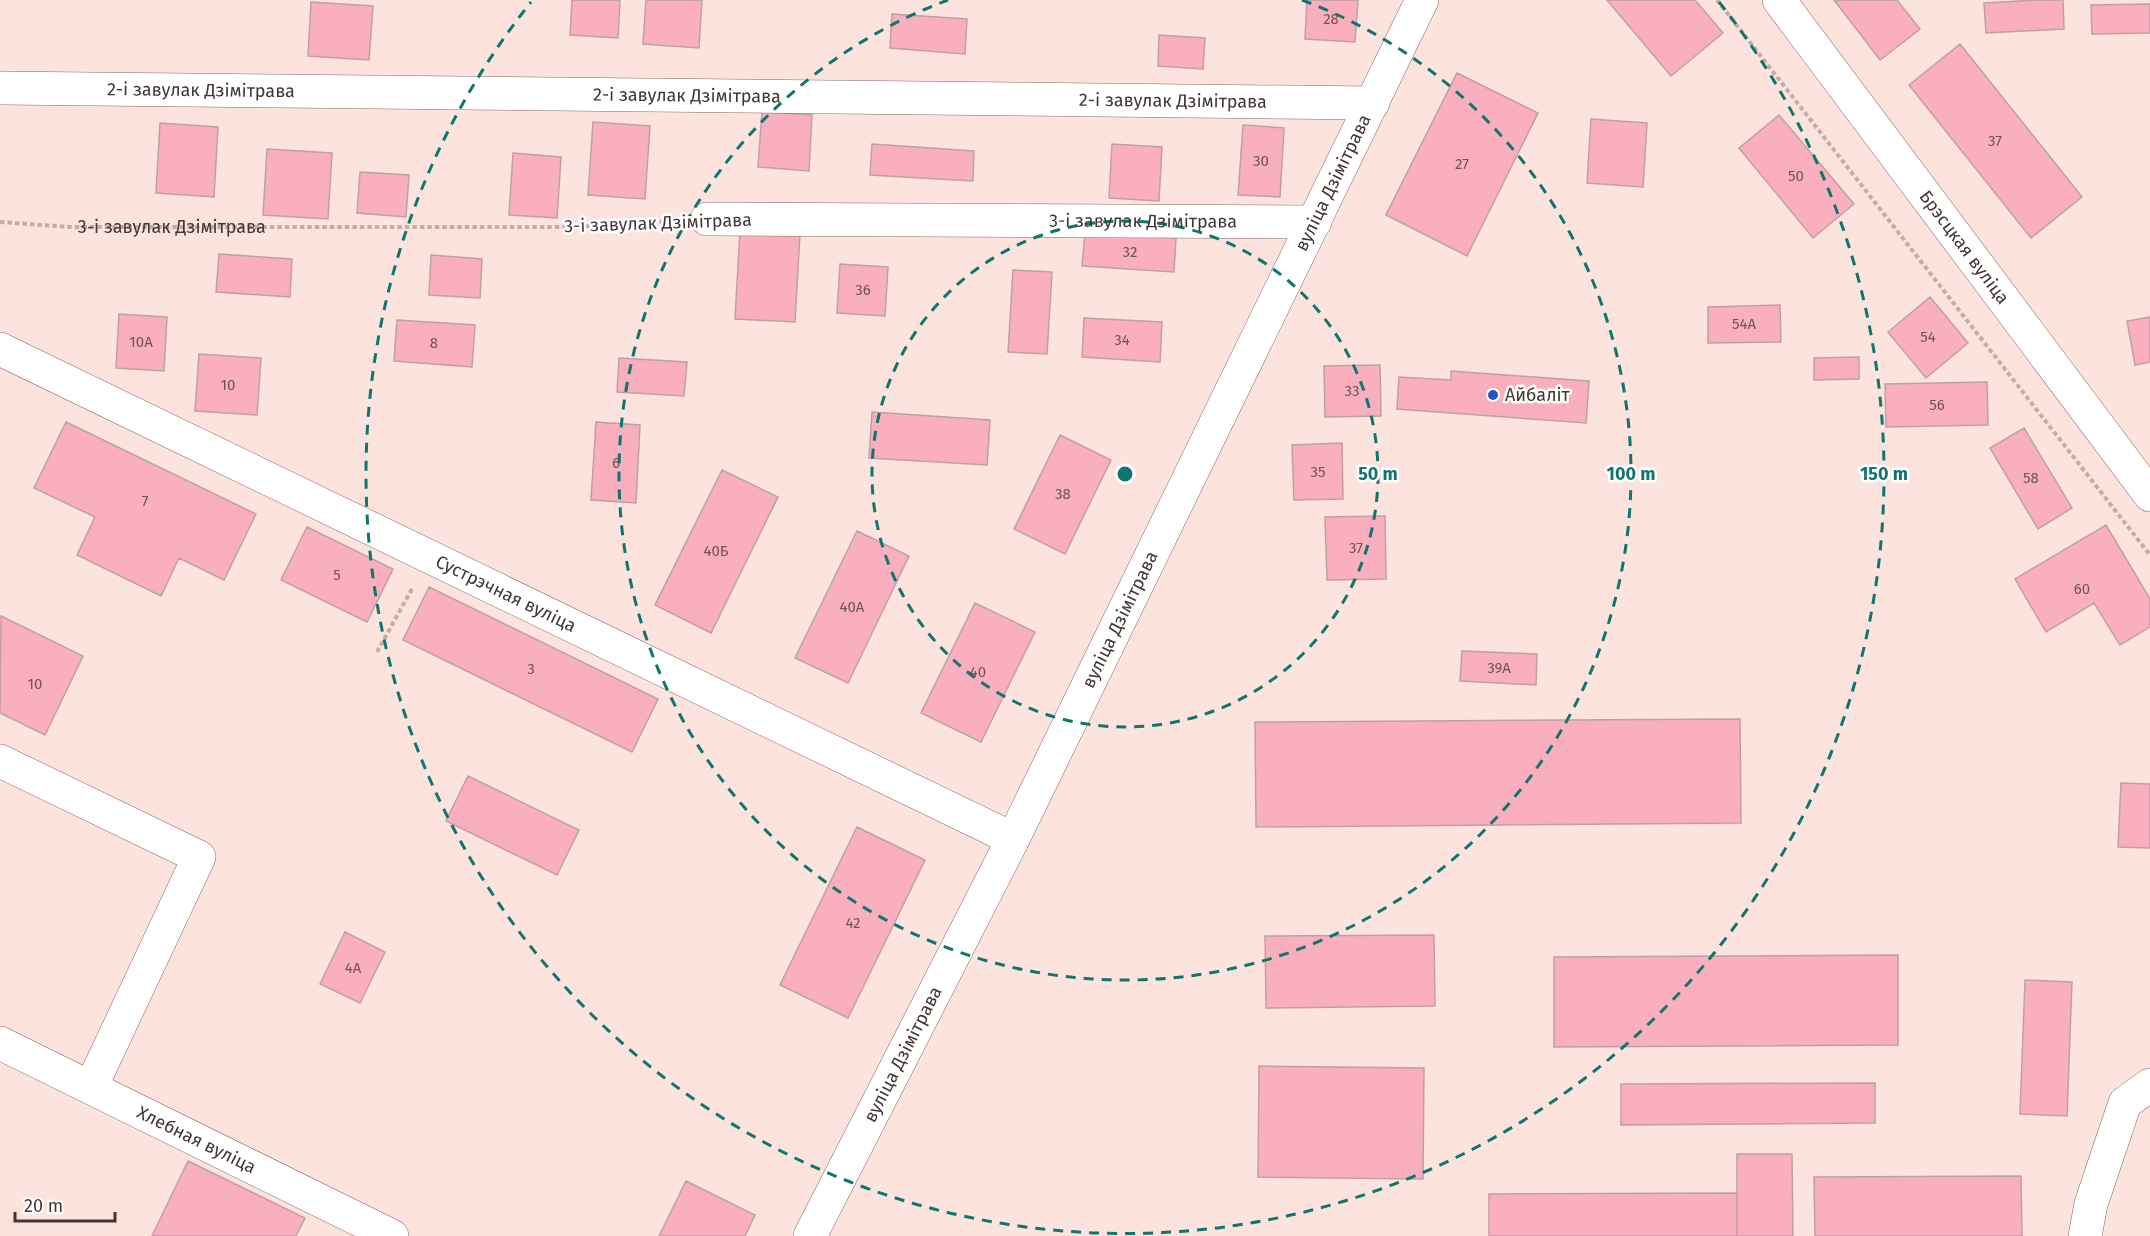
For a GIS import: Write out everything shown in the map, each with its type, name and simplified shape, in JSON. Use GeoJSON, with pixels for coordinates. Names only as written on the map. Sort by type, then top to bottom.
{"type":"FeatureCollection","features":[{"type":"Feature","properties":{"kind":"street","name":"вуліца Дзімітрава"},"geometry":{"type":"LineString","coordinates":[[810,1236],[1013,838],[1422,0]]}},
{"type":"Feature","properties":{"kind":"street","name":"Брэсцкая вуліца"},"geometry":{"type":"LineString","coordinates":[[1779,0],[2150,495]]}},
{"type":"Feature","properties":{"kind":"street","name":"2-і завулак Дзімітрава"},"geometry":{"type":"LineString","coordinates":[[0,88],[1373,103]]}},
{"type":"Feature","properties":{"kind":"street","name":"3-і завулак Дзімітрава"},"geometry":{"type":"LineString","coordinates":[[707,219],[1315,222]]}},
{"type":"Feature","properties":{"kind":"street","name":"Сустрэчная вуліца"},"geometry":{"type":"LineString","coordinates":[[0,349],[1013,838]]}},
{"type":"Feature","properties":{"kind":"street"},"geometry":{"type":"LineString","coordinates":[[0,760],[199,856],[91,1087]]}},
{"type":"Feature","properties":{"kind":"street","name":"Хлебная вуліца"},"geometry":{"type":"LineString","coordinates":[[0,1043],[392,1236]]}},
{"type":"Feature","properties":{"kind":"street"},"geometry":{"type":"LineString","coordinates":[[2085,1236],[2091,1204],[2125,1103],[2150,1085]]}},
{"type":"Feature","properties":{"kind":"path"},"geometry":{"type":"LineString","coordinates":[[1718,0],[2150,555]]}},
{"type":"Feature","properties":{"kind":"path","name":"3-і завулак Дзімітрава"},"geometry":{"type":"LineString","coordinates":[[0,222],[70,227],[572,227],[707,219]]}},
{"type":"Feature","properties":{"kind":"path"},"geometry":{"type":"LineString","coordinates":[[377,652],[428,556]]}},
{"type":"Feature","properties":{"kind":"building"},"geometry":{"type":"Polygon","coordinates":[[[572,0],[620,0],[618,38],[570,35],[572,0]]]}},
{"type":"Feature","properties":{"kind":"building"},"geometry":{"type":"Polygon","coordinates":[[[646,0],[702,0],[699,48],[643,44],[646,0]]]}},
{"type":"Feature","properties":{"kind":"building"},"geometry":{"type":"Polygon","coordinates":[[[1307,0],[1358,0],[1355,42],[1305,39],[1307,0]]]}},
{"type":"Feature","properties":{"kind":"building"},"geometry":{"type":"Polygon","coordinates":[[[1607,0],[1695,0],[1723,33],[1671,76],[1607,0]]]}},
{"type":"Feature","properties":{"kind":"building"},"geometry":{"type":"Polygon","coordinates":[[[1834,0],[1897,0],[1920,29],[1880,60],[1834,0]]]}},
{"type":"Feature","properties":{"kind":"building"},"geometry":{"type":"Polygon","coordinates":[[[2063,0],[2064,29],[1986,33],[1984,3],[2063,0]]]}},
{"type":"Feature","properties":{"kind":"building"},"geometry":{"type":"Polygon","coordinates":[[[311,2],[373,6],[369,60],[308,56],[311,2]]]}},
{"type":"Feature","properties":{"kind":"building"},"geometry":{"type":"Polygon","coordinates":[[[2150,4],[2150,33],[2092,34],[2091,5],[2150,4]]]}},
{"type":"Feature","properties":{"kind":"building"},"geometry":{"type":"Polygon","coordinates":[[[892,14],[967,19],[965,54],[890,48],[892,14]]]}},
{"type":"Feature","properties":{"kind":"building"},"geometry":{"type":"Polygon","coordinates":[[[1159,35],[1205,38],[1203,69],[1158,66],[1159,35]]]}},
{"type":"Feature","properties":{"kind":"building"},"geometry":{"type":"Polygon","coordinates":[[[1960,44],[2082,197],[2031,238],[1909,85],[1960,44]]]}},
{"type":"Feature","properties":{"kind":"building"},"geometry":{"type":"Polygon","coordinates":[[[1457,73],[1538,113],[1467,256],[1386,215],[1457,73]]]}},
{"type":"Feature","properties":{"kind":"building"},"geometry":{"type":"Polygon","coordinates":[[[762,111],[812,115],[809,171],[758,167],[762,111]]]}},
{"type":"Feature","properties":{"kind":"building"},"geometry":{"type":"Polygon","coordinates":[[[1779,115],[1854,204],[1813,238],[1739,148],[1779,115]]]}},
{"type":"Feature","properties":{"kind":"building"},"geometry":{"type":"Polygon","coordinates":[[[1591,119],[1647,123],[1643,187],[1587,183],[1591,119]]]}},
{"type":"Feature","properties":{"kind":"building"},"geometry":{"type":"Polygon","coordinates":[[[593,122],[650,126],[645,199],[588,195],[593,122]]]}},
{"type":"Feature","properties":{"kind":"building"},"geometry":{"type":"Polygon","coordinates":[[[160,123],[218,127],[214,197],[156,193],[160,123]]]}},
{"type":"Feature","properties":{"kind":"building"},"geometry":{"type":"Polygon","coordinates":[[[1243,125],[1284,128],[1280,197],[1238,195],[1243,125]]]}},
{"type":"Feature","properties":{"kind":"building"},"geometry":{"type":"Polygon","coordinates":[[[872,144],[974,151],[973,181],[870,175],[872,144]]]}},
{"type":"Feature","properties":{"kind":"building"},"geometry":{"type":"Polygon","coordinates":[[[1112,144],[1162,147],[1159,201],[1109,198],[1112,144]]]}},
{"type":"Feature","properties":{"kind":"building"},"geometry":{"type":"Polygon","coordinates":[[[267,149],[332,153],[328,219],[263,215],[267,149]]]}},
{"type":"Feature","properties":{"kind":"building"},"geometry":{"type":"Polygon","coordinates":[[[513,153],[561,157],[557,218],[509,215],[513,153]]]}},
{"type":"Feature","properties":{"kind":"building"},"geometry":{"type":"Polygon","coordinates":[[[360,172],[409,175],[406,217],[357,213],[360,172]]]}},
{"type":"Feature","properties":{"kind":"building"},"geometry":{"type":"Polygon","coordinates":[[[740,230],[800,234],[795,322],[735,319],[740,230]]]}},
{"type":"Feature","properties":{"kind":"building"},"geometry":{"type":"Polygon","coordinates":[[[1085,232],[1176,238],[1174,272],[1082,266],[1085,232]]]}},
{"type":"Feature","properties":{"kind":"building"},"geometry":{"type":"Polygon","coordinates":[[[219,254],[292,259],[290,297],[216,292],[219,254]]]}},
{"type":"Feature","properties":{"kind":"building"},"geometry":{"type":"Polygon","coordinates":[[[431,255],[482,259],[480,298],[429,295],[431,255]]]}},
{"type":"Feature","properties":{"kind":"building"},"geometry":{"type":"Polygon","coordinates":[[[840,264],[888,267],[885,316],[837,313],[840,264]]]}},
{"type":"Feature","properties":{"kind":"building"},"geometry":{"type":"Polygon","coordinates":[[[1013,270],[1052,272],[1047,354],[1008,352],[1013,270]]]}},
{"type":"Feature","properties":{"kind":"building"},"geometry":{"type":"Polygon","coordinates":[[[1930,297],[1968,343],[1926,378],[1888,332],[1930,297]]]}},
{"type":"Feature","properties":{"kind":"building"},"geometry":{"type":"Polygon","coordinates":[[[1780,305],[1781,342],[1708,343],[1708,307],[1780,305]]]}},
{"type":"Feature","properties":{"kind":"building"},"geometry":{"type":"Polygon","coordinates":[[[119,314],[167,317],[164,371],[116,368],[119,314]]]}},
{"type":"Feature","properties":{"kind":"building"},"geometry":{"type":"Polygon","coordinates":[[[2150,317],[2150,362],[2135,365],[2127,321],[2150,317]]]}},
{"type":"Feature","properties":{"kind":"building"},"geometry":{"type":"Polygon","coordinates":[[[1084,318],[1162,322],[1160,362],[1082,357],[1084,318]]]}},
{"type":"Feature","properties":{"kind":"building"},"geometry":{"type":"Polygon","coordinates":[[[397,320],[475,325],[472,367],[394,361],[397,320]]]}},
{"type":"Feature","properties":{"kind":"building"},"geometry":{"type":"Polygon","coordinates":[[[199,354],[261,358],[257,415],[195,411],[199,354]]]}},
{"type":"Feature","properties":{"kind":"building"},"geometry":{"type":"Polygon","coordinates":[[[1859,357],[1859,379],[1814,380],[1814,358],[1859,357]]]}},
{"type":"Feature","properties":{"kind":"building"},"geometry":{"type":"Polygon","coordinates":[[[619,358],[687,362],[684,396],[617,392],[619,358]]]}},
{"type":"Feature","properties":{"kind":"building"},"geometry":{"type":"Polygon","coordinates":[[[1380,365],[1381,416],[1325,417],[1324,366],[1380,365]]]}},
{"type":"Feature","properties":{"kind":"building","name":"Айбаліт"},"geometry":{"type":"Polygon","coordinates":[[[1451,371],[1589,381],[1586,423],[1397,409],[1399,377],[1451,380],[1451,371]]]}},
{"type":"Feature","properties":{"kind":"building"},"geometry":{"type":"Polygon","coordinates":[[[1987,382],[1988,425],[1886,427],[1885,384],[1987,382]]]}},
{"type":"Feature","properties":{"kind":"building"},"geometry":{"type":"Polygon","coordinates":[[[872,412],[990,420],[987,465],[869,458],[872,412]]]}},
{"type":"Feature","properties":{"kind":"building"},"geometry":{"type":"Polygon","coordinates":[[[66,422],[256,514],[224,580],[179,558],[161,596],[77,555],[95,517],[34,488],[66,422]]]}},
{"type":"Feature","properties":{"kind":"building"},"geometry":{"type":"Polygon","coordinates":[[[596,422],[640,425],[636,503],[591,500],[596,422]]]}},
{"type":"Feature","properties":{"kind":"building"},"geometry":{"type":"Polygon","coordinates":[[[2024,428],[2072,508],[2038,529],[1990,448],[2024,428]]]}},
{"type":"Feature","properties":{"kind":"building"},"geometry":{"type":"Polygon","coordinates":[[[1060,435],[1111,460],[1065,554],[1014,529],[1060,435]]]}},
{"type":"Feature","properties":{"kind":"building"},"geometry":{"type":"Polygon","coordinates":[[[1342,443],[1343,499],[1294,500],[1292,445],[1342,443]]]}},
{"type":"Feature","properties":{"kind":"building"},"geometry":{"type":"Polygon","coordinates":[[[722,470],[778,497],[711,633],[655,605],[722,470]]]}},
{"type":"Feature","properties":{"kind":"building"},"geometry":{"type":"Polygon","coordinates":[[[1385,516],[1386,579],[1327,580],[1325,517],[1385,516]]]}},
{"type":"Feature","properties":{"kind":"building"},"geometry":{"type":"Polygon","coordinates":[[[2106,525],[2150,599],[2150,627],[2120,645],[2094,603],[2046,632],[2015,579],[2106,525]]]}},
{"type":"Feature","properties":{"kind":"building"},"geometry":{"type":"Polygon","coordinates":[[[307,527],[393,569],[367,622],[281,580],[307,527]]]}},
{"type":"Feature","properties":{"kind":"building"},"geometry":{"type":"Polygon","coordinates":[[[857,531],[909,556],[848,683],[795,658],[857,531]]]}},
{"type":"Feature","properties":{"kind":"building"},"geometry":{"type":"Polygon","coordinates":[[[429,587],[658,699],[632,752],[403,640],[429,587]]]}},
{"type":"Feature","properties":{"kind":"building"},"geometry":{"type":"Polygon","coordinates":[[[975,603],[1035,632],[981,742],[921,713],[975,603]]]}},
{"type":"Feature","properties":{"kind":"building"},"geometry":{"type":"Polygon","coordinates":[[[1,616],[83,656],[45,735],[0,713],[1,616]]]}},
{"type":"Feature","properties":{"kind":"building"},"geometry":{"type":"Polygon","coordinates":[[[1462,651],[1537,654],[1536,685],[1460,681],[1462,651]]]}},
{"type":"Feature","properties":{"kind":"building"},"geometry":{"type":"Polygon","coordinates":[[[1740,719],[1741,823],[1256,827],[1255,722],[1740,719]]]}},
{"type":"Feature","properties":{"kind":"building"},"geometry":{"type":"Polygon","coordinates":[[[468,776],[579,830],[557,875],[446,821],[468,776]]]}},
{"type":"Feature","properties":{"kind":"building"},"geometry":{"type":"Polygon","coordinates":[[[2121,783],[2150,784],[2150,848],[2118,847],[2121,783]]]}},
{"type":"Feature","properties":{"kind":"building"},"geometry":{"type":"Polygon","coordinates":[[[857,827],[925,860],[848,1018],[780,985],[857,827]]]}},
{"type":"Feature","properties":{"kind":"building"},"geometry":{"type":"Polygon","coordinates":[[[345,932],[385,952],[360,1003],[320,984],[345,932]]]}},
{"type":"Feature","properties":{"kind":"building"},"geometry":{"type":"Polygon","coordinates":[[[1434,935],[1435,1006],[1266,1008],[1265,936],[1434,935]]]}},
{"type":"Feature","properties":{"kind":"building"},"geometry":{"type":"Polygon","coordinates":[[[1898,955],[1898,1045],[1554,1047],[1554,957],[1898,955]]]}},
{"type":"Feature","properties":{"kind":"building"},"geometry":{"type":"Polygon","coordinates":[[[2025,980],[2072,982],[2067,1116],[2020,1114],[2025,980]]]}},
{"type":"Feature","properties":{"kind":"building"},"geometry":{"type":"Polygon","coordinates":[[[1259,1066],[1424,1068],[1423,1179],[1258,1177],[1259,1066]]]}},
{"type":"Feature","properties":{"kind":"building"},"geometry":{"type":"Polygon","coordinates":[[[1875,1083],[1875,1123],[1621,1125],[1621,1084],[1875,1083]]]}},
{"type":"Feature","properties":{"kind":"building"},"geometry":{"type":"Polygon","coordinates":[[[1737,1154],[1792,1154],[1793,1236],[1737,1236],[1737,1154]]]}},
{"type":"Feature","properties":{"kind":"building"},"geometry":{"type":"Polygon","coordinates":[[[188,1161],[305,1218],[296,1236],[152,1236],[188,1161]]]}},
{"type":"Feature","properties":{"kind":"building"},"geometry":{"type":"Polygon","coordinates":[[[2021,1176],[2022,1236],[1815,1236],[1814,1177],[2021,1176]]]}},
{"type":"Feature","properties":{"kind":"building"},"geometry":{"type":"Polygon","coordinates":[[[686,1181],[755,1215],[745,1236],[659,1236],[686,1181]]]}},
{"type":"Feature","properties":{"kind":"building"},"geometry":{"type":"Polygon","coordinates":[[[1737,1193],[1737,1236],[1489,1236],[1489,1194],[1737,1193]]]}},
{"type":"Feature","properties":{"kind":"place","name":"Айбаліт"},"geometry":{"type":"Point","coordinates":[1493,395]}}]}
